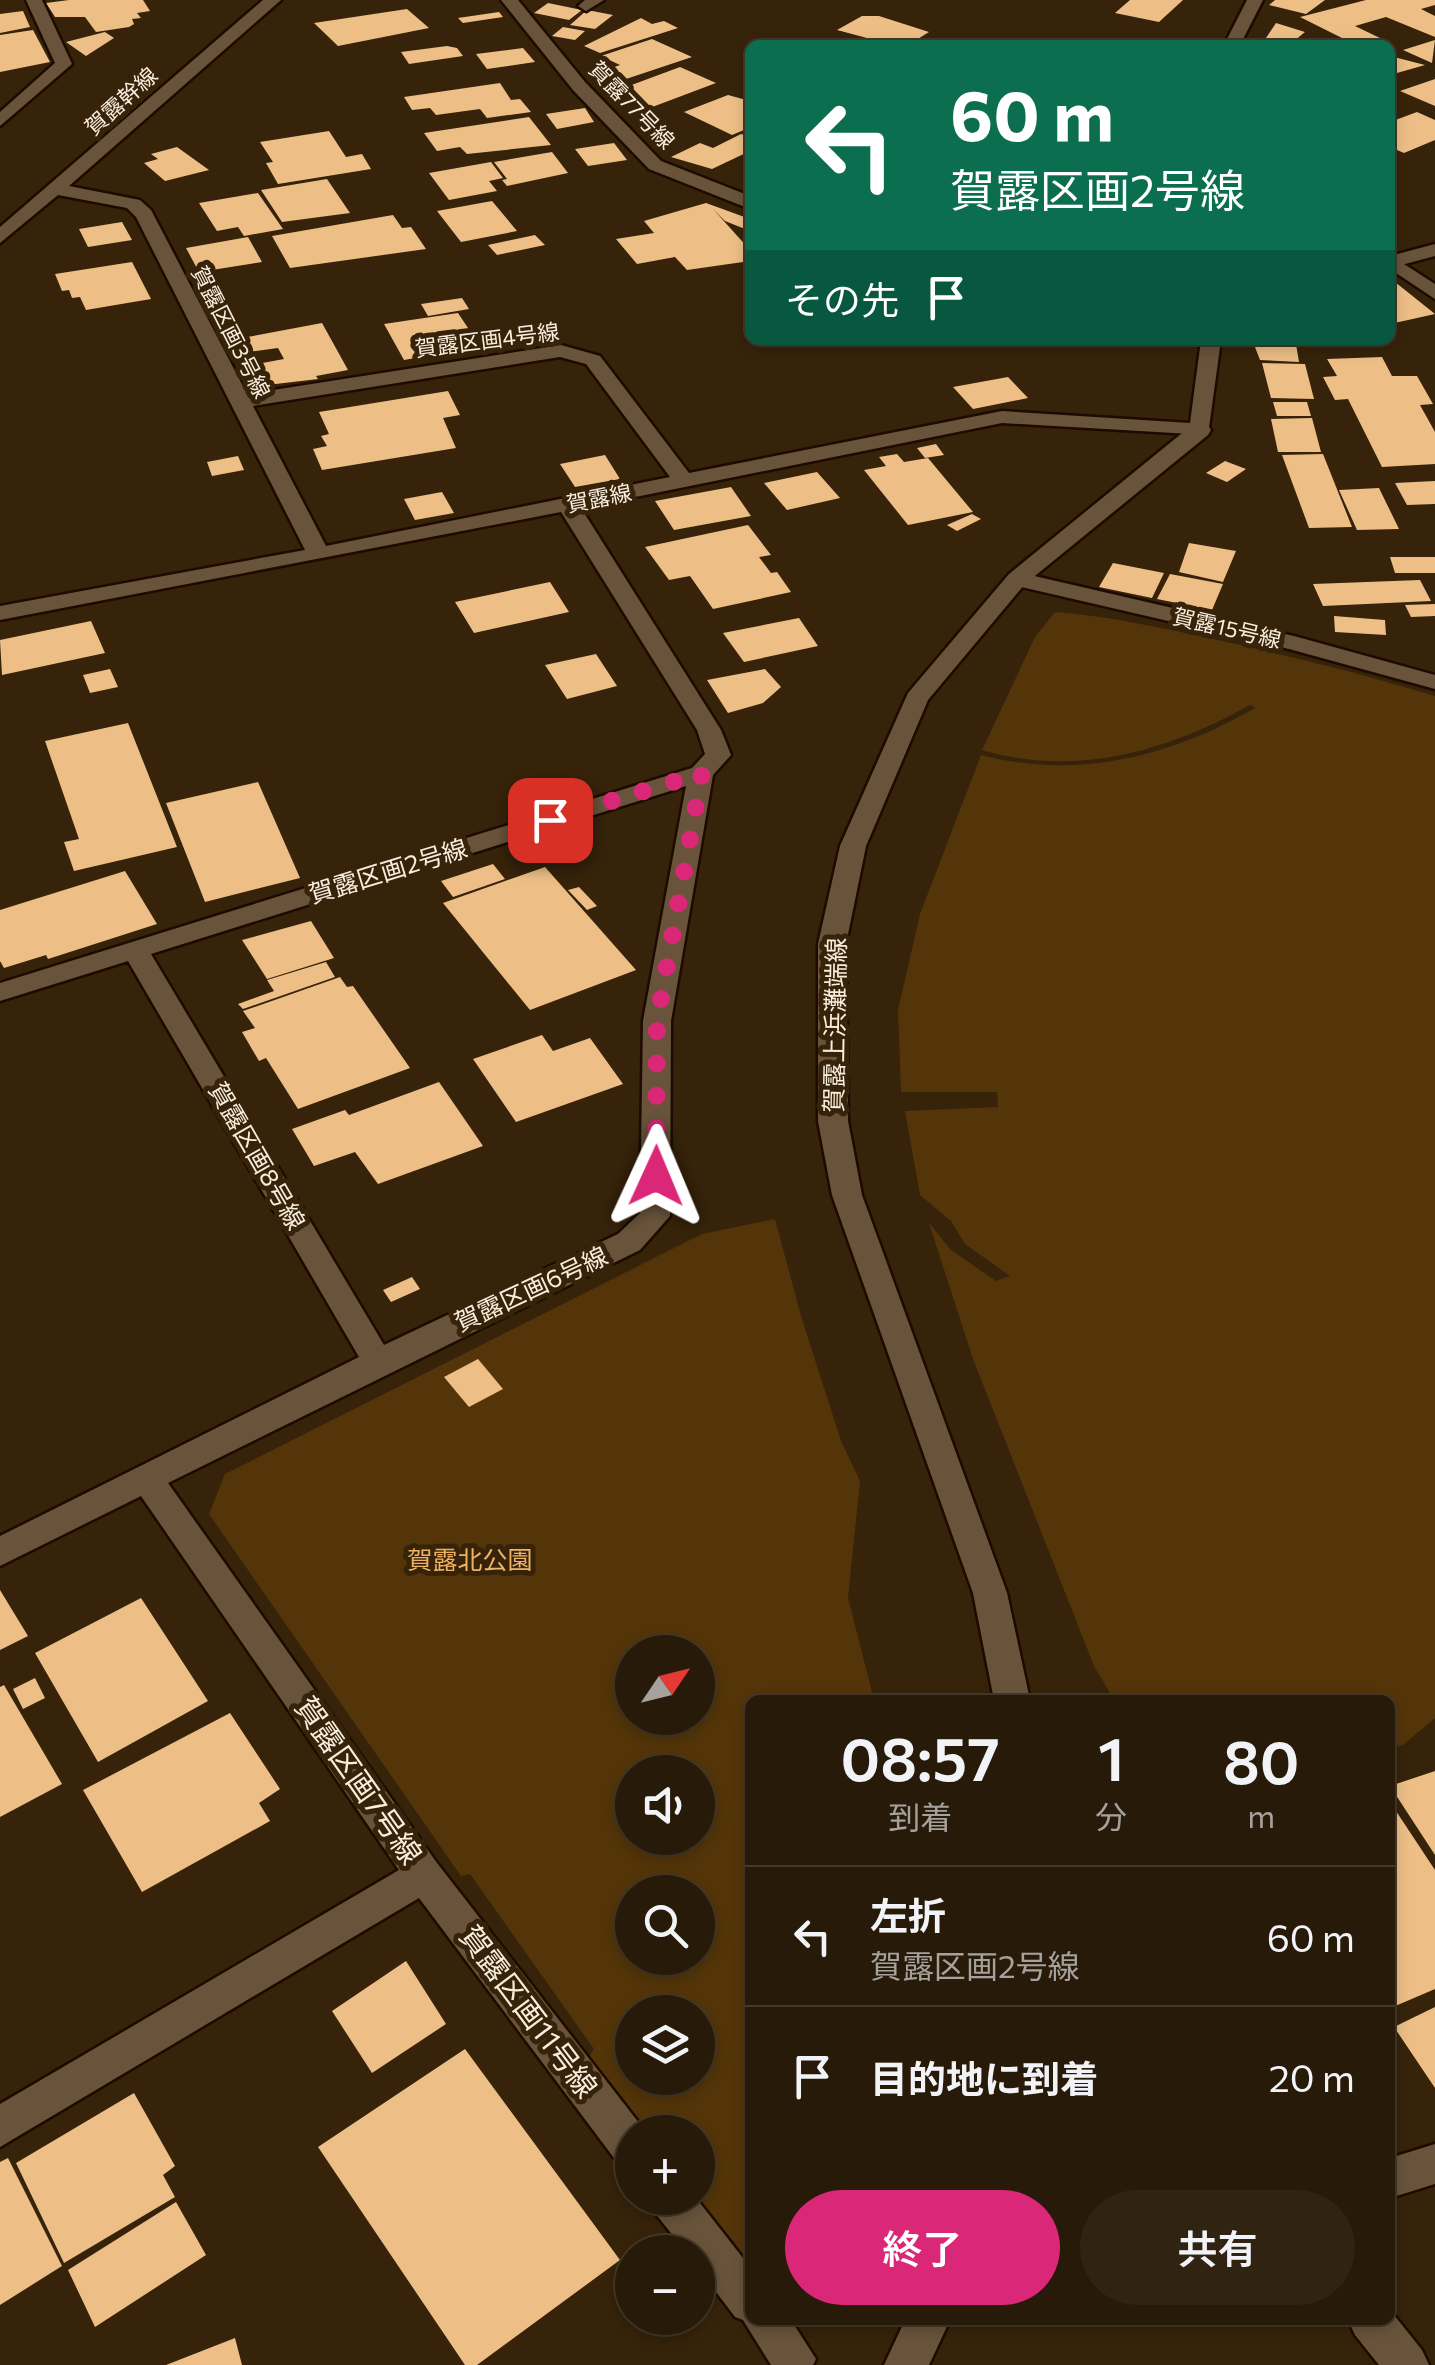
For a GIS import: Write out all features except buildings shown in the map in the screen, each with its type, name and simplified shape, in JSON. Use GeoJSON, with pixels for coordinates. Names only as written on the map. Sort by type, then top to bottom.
{"type":"FeatureCollection","features":[{"type":"Feature","properties":{"kind":"street"},"geometry":{"type":"LineString","coordinates":[[0,121],[64,64],[34,0]]}},
{"type":"Feature","properties":{"kind":"street","name":"賀露幹線"},"geometry":{"type":"LineString","coordinates":[[0,238],[238,26],[274,0]]}},
{"type":"Feature","properties":{"kind":"street","name":"賀露77号線"},"geometry":{"type":"LineString","coordinates":[[509,0],[579,86],[655,165],[745,201]]}},
{"type":"Feature","properties":{"kind":"street"},"geometry":{"type":"LineString","coordinates":[[1235,40],[1255,0]]}},
{"type":"Feature","properties":{"kind":"street","name":"賀露区画3号線"},"geometry":{"type":"LineString","coordinates":[[56,189],[132,204],[144,214],[319,554]]}},
{"type":"Feature","properties":{"kind":"street"},"geometry":{"type":"LineString","coordinates":[[1395,261],[1435,250]]}},
{"type":"Feature","properties":{"kind":"street"},"geometry":{"type":"LineString","coordinates":[[1395,265],[1435,293]]}},
{"type":"Feature","properties":{"kind":"street"},"geometry":{"type":"LineString","coordinates":[[1200,430],[1211,345]]}},
{"type":"Feature","properties":{"kind":"street","name":"賀露区画4号線"},"geometry":{"type":"LineString","coordinates":[[238,402],[561,351],[593,360],[684,480]]}},
{"type":"Feature","properties":{"kind":"street","name":"賀露線"},"geometry":{"type":"LineString","coordinates":[[0,613],[319,554],[1002,417],[1200,430]]}},
{"type":"Feature","properties":{"kind":"street","name":"賀露上浜灘端線"},"geometry":{"type":"LineString","coordinates":[[1011,1695],[990,1593],[847,1195],[833,1121],[832,944],[853,846],[916,698],[1017,580],[1200,430]]}},
{"type":"Feature","properties":{"kind":"street"},"geometry":{"type":"LineString","coordinates":[[567,504],[709,730],[718,755],[702,773]]}},
{"type":"Feature","properties":{"kind":"street","name":"賀露15号線"},"geometry":{"type":"LineString","coordinates":[[1017,580],[1294,643],[1435,682]]}},
{"type":"Feature","properties":{"kind":"street","name":"賀露区画2号線"},"geometry":{"type":"LineString","coordinates":[[0,992],[702,773]]}},
{"type":"Feature","properties":{"kind":"street","name":"賀露区画6号線"},"geometry":{"type":"LineString","coordinates":[[0,1552],[378,1362],[629,1242],[656,1216],[657,1021],[702,773]]}},
{"type":"Feature","properties":{"kind":"street","name":"賀露区画8号線"},"geometry":{"type":"LineString","coordinates":[[136,950],[378,1362]]}},
{"type":"Feature","properties":{"kind":"street","name":"賀露区画7号線"},"geometry":{"type":"LineString","coordinates":[[0,2127],[424,1875],[148,1480]]}},
{"type":"Feature","properties":{"kind":"street","name":"賀露区画11号線"},"geometry":{"type":"LineString","coordinates":[[424,1875],[615,2126]]}},
{"type":"Feature","properties":{"kind":"street"},"geometry":{"type":"LineString","coordinates":[[1395,2176],[1435,2164]]}},
{"type":"Feature","properties":{"kind":"street"},"geometry":{"type":"LineString","coordinates":[[683,2215],[745,2296]]}},
{"type":"Feature","properties":{"kind":"street"},"geometry":{"type":"LineString","coordinates":[[768,2325],[794,2359]]}},
{"type":"Feature","properties":{"kind":"street"},"geometry":{"type":"LineString","coordinates":[[906,2365],[926,2325]]}},
{"type":"Feature","properties":{"kind":"street"},"geometry":{"type":"LineString","coordinates":[[1374,2325],[1407,2365]]}},
{"type":"Feature","properties":{"kind":"green space"},"geometry":{"type":"Polygon","coordinates":[[[1055,612],[1113,619],[1322,665],[1435,696],[1435,1718],[1403,1745],[1395,1747],[1395,1695],[1111,1695],[1094,1666],[973,1359],[929,1223],[951,1250],[996,1281],[1010,1276],[965,1244],[951,1221],[920,1195],[905,1111],[998,1107],[997,1092],[901,1092],[898,1010],[920,914],[981,755],[1052,765],[1122,759],[1190,740],[1255,708],[1250,705],[1187,735],[1120,755],[1052,761],[982,750],[1035,637],[1055,612]]]}},
{"type":"Feature","properties":{"kind":"green space","name":"賀露北公園"},"geometry":{"type":"Polygon","coordinates":[[[775,1219],[841,1441],[860,1481],[848,1598],[873,1695],[745,1695],[745,2275],[702,2215],[715,2215],[715,2115],[632,2115],[617,2095],[715,2095],[715,1995],[615,1995],[615,2092],[589,2056],[594,2049],[470,1874],[461,1876],[209,1514],[225,1474],[702,1234],[775,1219]]]}},
{"type":"Feature","properties":{"kind":"route"},"geometry":{"type":"LineString","coordinates":[[550,820],[702,773],[657,1021],[656,1176]]}}]}
